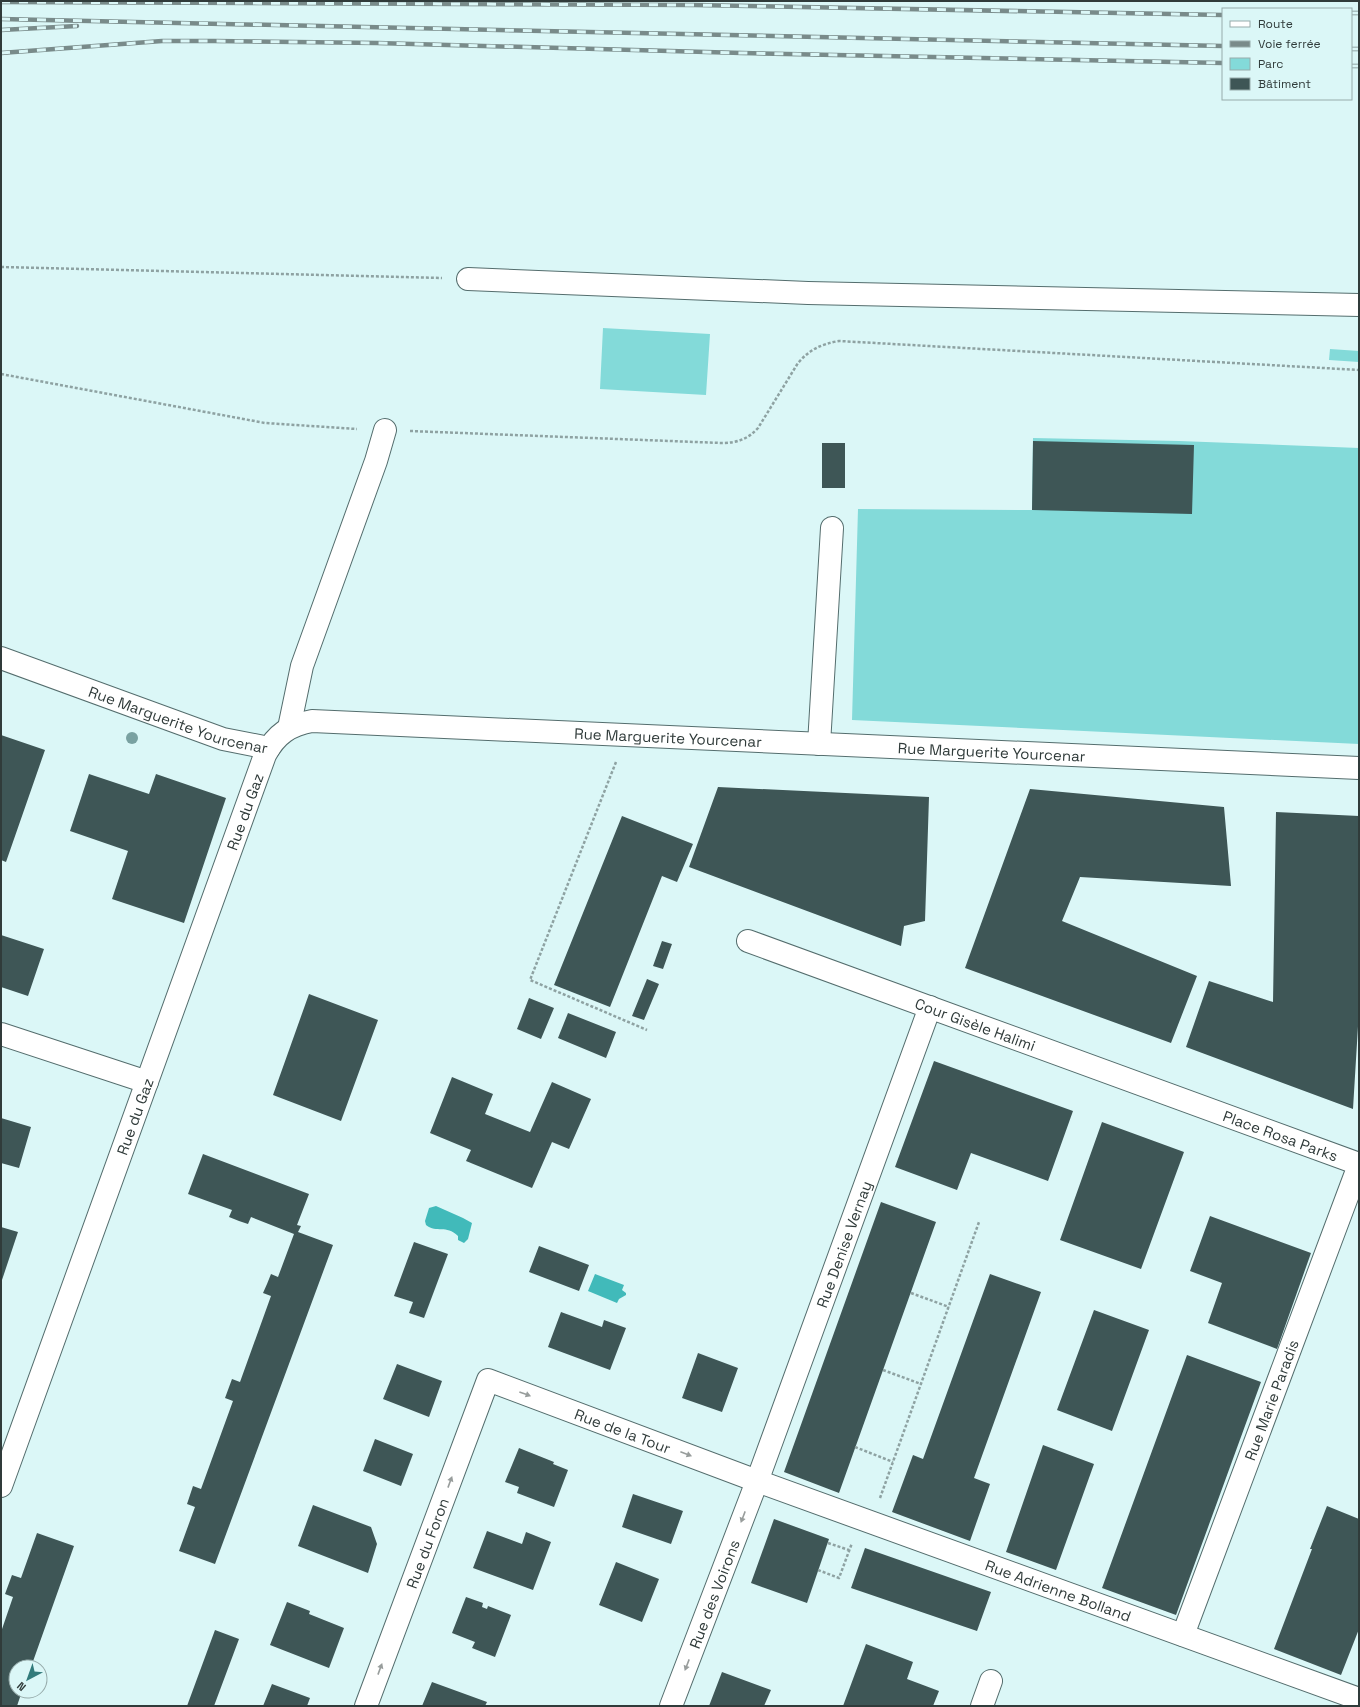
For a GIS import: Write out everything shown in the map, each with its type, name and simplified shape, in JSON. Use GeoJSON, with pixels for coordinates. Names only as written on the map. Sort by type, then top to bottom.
{"type":"FeatureCollection","features":[{"type":"Feature","properties":{"kind":"street"},"geometry":{"type":"LineString","coordinates":[[468,279],[808,293],[1359,305]]}},
{"type":"Feature","properties":{"kind":"street"},"geometry":{"type":"LineString","coordinates":[[289,728],[302,666],[376,461],[385,430]]}},
{"type":"Feature","properties":{"kind":"street"},"geometry":{"type":"LineString","coordinates":[[819,744],[832,528]]}},
{"type":"Feature","properties":{"kind":"street","name":"Rue Marguerite Yourcenar"},"geometry":{"type":"LineString","coordinates":[[1,658],[224,739],[268,748],[275,738],[289,728],[299,723],[312,721],[1359,768]]}},
{"type":"Feature","properties":{"kind":"street","name":"Rue du Gaz"},"geometry":{"type":"LineString","coordinates":[[3,1477],[268,748]]}},
{"type":"Feature","properties":{"kind":"street","name":"Cour Gisèle Halimi"},"geometry":{"type":"LineString","coordinates":[[748,941],[1202,1107]]}},
{"type":"Feature","properties":{"kind":"street","name":"Rue Denise Vernay"},"geometry":{"type":"LineString","coordinates":[[757,1481],[930,1007]]}},
{"type":"Feature","properties":{"kind":"street"},"geometry":{"type":"LineString","coordinates":[[1,1034],[147,1082]]}},
{"type":"Feature","properties":{"kind":"street","name":"Place Rosa Parks"},"geometry":{"type":"LineString","coordinates":[[1202,1107],[1359,1165]]}},
{"type":"Feature","properties":{"kind":"street","name":"Rue Marie Paradis"},"geometry":{"type":"LineString","coordinates":[[1183,1635],[1359,1165]]}},
{"type":"Feature","properties":{"kind":"street","name":"Rue de la Tour"},"geometry":{"type":"LineString","coordinates":[[488,1380],[757,1481]]}},
{"type":"Feature","properties":{"kind":"street","name":"Rue du Foron"},"geometry":{"type":"LineString","coordinates":[[366,1706],[488,1380]]}},
{"type":"Feature","properties":{"kind":"street","name":"Rue Adrienne Bolland"},"geometry":{"type":"LineString","coordinates":[[757,1481],[1359,1699]]}},
{"type":"Feature","properties":{"kind":"street","name":"Rue des Voirons"},"geometry":{"type":"LineString","coordinates":[[671,1706],[757,1481]]}},
{"type":"Feature","properties":{"kind":"street"},"geometry":{"type":"LineString","coordinates":[[982,1706],[991,1681]]}},
{"type":"Feature","properties":{"kind":"path"},"geometry":{"type":"LineString","coordinates":[[1,267],[468,279]]}},
{"type":"Feature","properties":{"kind":"path"},"geometry":{"type":"LineString","coordinates":[[1,374],[265,423],[321,428],[722,443],[738,441],[752,434],[758,428],[798,363],[804,356],[820,345],[838,342],[1359,370]]}},
{"type":"Feature","properties":{"kind":"path"},"geometry":{"type":"LineString","coordinates":[[626,735],[530,980],[647,1030]]}},
{"type":"Feature","properties":{"kind":"path"},"geometry":{"type":"LineString","coordinates":[[818,1570],[840,1578],[849,1550],[866,1520],[893,1462],[979,1222]]}},
{"type":"Feature","properties":{"kind":"path"},"geometry":{"type":"LineString","coordinates":[[911,1293],[949,1307]]}},
{"type":"Feature","properties":{"kind":"path"},"geometry":{"type":"LineString","coordinates":[[883,1370],[921,1384]]}},
{"type":"Feature","properties":{"kind":"path"},"geometry":{"type":"LineString","coordinates":[[855,1448],[893,1462]]}},
{"type":"Feature","properties":{"kind":"path"},"geometry":{"type":"LineString","coordinates":[[828,1543],[849,1550]]}},
{"type":"Feature","properties":{"kind":"green space"},"geometry":{"type":"Polygon","coordinates":[[[603,328],[710,334],[706,395],[600,389],[603,328]]]}},
{"type":"Feature","properties":{"kind":"green space"},"geometry":{"type":"Polygon","coordinates":[[[1330,349],[1359,351],[1359,362],[1329,360],[1330,349]]]}},
{"type":"Feature","properties":{"kind":"green space"},"geometry":{"type":"Polygon","coordinates":[[[1033,438],[1179,441],[1359,448],[1359,744],[852,720],[858,509],[1032,510],[1033,438]]]}},
{"type":"Feature","properties":{"kind":"shaded area"},"geometry":{"type":"Polygon","coordinates":[[[436,1206],[472,1223],[468,1239],[464,1243],[458,1240],[458,1236],[454,1232],[430,1228],[426,1225],[425,1221],[429,1208],[436,1206]]]}},
{"type":"Feature","properties":{"kind":"shaded area"},"geometry":{"type":"Polygon","coordinates":[[[595,1274],[624,1285],[622,1290],[626,1293],[626,1295],[619,1299],[617,1303],[588,1291],[595,1274]]]}},
{"type":"Feature","properties":{"kind":"building"},"geometry":{"type":"Polygon","coordinates":[[[1033,441],[1194,445],[1192,514],[1032,510],[1033,441]]]}},
{"type":"Feature","properties":{"kind":"building"},"geometry":{"type":"Polygon","coordinates":[[[822,443],[845,443],[845,488],[822,488],[822,443]]]}},
{"type":"Feature","properties":{"kind":"building"},"geometry":{"type":"Polygon","coordinates":[[[1,735],[45,750],[6,862],[1,860],[1,735]]]}},
{"type":"Feature","properties":{"kind":"building"},"geometry":{"type":"Polygon","coordinates":[[[89,774],[149,794],[156,774],[226,798],[184,923],[112,899],[128,851],[70,831],[89,774]]]}},
{"type":"Feature","properties":{"kind":"building"},"geometry":{"type":"Polygon","coordinates":[[[718,787],[929,797],[925,921],[904,926],[901,946],[689,867],[718,787]]]}},
{"type":"Feature","properties":{"kind":"building"},"geometry":{"type":"Polygon","coordinates":[[[1030,789],[1224,807],[1231,886],[1080,877],[1062,921],[1197,976],[1171,1043],[965,968],[1030,789]]]}},
{"type":"Feature","properties":{"kind":"building"},"geometry":{"type":"Polygon","coordinates":[[[1276,812],[1359,816],[1359,1010],[1353,1109],[1186,1047],[1209,981],[1273,1002],[1276,812]]]}},
{"type":"Feature","properties":{"kind":"building"},"geometry":{"type":"Polygon","coordinates":[[[622,816],[693,844],[677,882],[662,876],[610,1007],[554,985],[622,816]]]}},
{"type":"Feature","properties":{"kind":"building"},"geometry":{"type":"Polygon","coordinates":[[[1,935],[44,949],[28,996],[1,987],[1,935]]]}},
{"type":"Feature","properties":{"kind":"building"},"geometry":{"type":"Polygon","coordinates":[[[662,941],[672,944],[663,969],[653,966],[662,941]]]}},
{"type":"Feature","properties":{"kind":"building"},"geometry":{"type":"Polygon","coordinates":[[[647,979],[659,984],[644,1020],[632,1016],[647,979]]]}},
{"type":"Feature","properties":{"kind":"building"},"geometry":{"type":"Polygon","coordinates":[[[309,994],[378,1020],[341,1121],[273,1095],[309,994]]]}},
{"type":"Feature","properties":{"kind":"building"},"geometry":{"type":"Polygon","coordinates":[[[529,998],[554,1008],[541,1039],[517,1029],[529,998]]]}},
{"type":"Feature","properties":{"kind":"building"},"geometry":{"type":"Polygon","coordinates":[[[568,1013],[616,1032],[606,1058],[558,1038],[568,1013]]]}},
{"type":"Feature","properties":{"kind":"building"},"geometry":{"type":"Polygon","coordinates":[[[934,1061],[1073,1111],[1048,1181],[971,1153],[957,1190],[895,1167],[934,1061]]]}},
{"type":"Feature","properties":{"kind":"building"},"geometry":{"type":"Polygon","coordinates":[[[452,1077],[493,1094],[485,1114],[530,1132],[552,1082],[591,1099],[569,1149],[552,1142],[532,1188],[466,1161],[471,1150],[430,1133],[452,1077]]]}},
{"type":"Feature","properties":{"kind":"building"},"geometry":{"type":"Polygon","coordinates":[[[1,1118],[31,1127],[19,1168],[1,1163],[1,1118]]]}},
{"type":"Feature","properties":{"kind":"building"},"geometry":{"type":"Polygon","coordinates":[[[1102,1122],[1184,1152],[1141,1269],[1060,1240],[1102,1122]]]}},
{"type":"Feature","properties":{"kind":"building"},"geometry":{"type":"Polygon","coordinates":[[[203,1154],[309,1194],[297,1225],[301,1226],[298,1232],[333,1245],[215,1564],[179,1551],[195,1507],[187,1504],[193,1486],[201,1489],[233,1401],[225,1398],[232,1379],[240,1382],[271,1296],[263,1293],[271,1274],[278,1277],[294,1234],[251,1217],[248,1224],[239,1221],[229,1217],[232,1210],[188,1194],[203,1154]]]}},
{"type":"Feature","properties":{"kind":"building"},"geometry":{"type":"Polygon","coordinates":[[[881,1202],[936,1222],[839,1493],[784,1472],[881,1202]]]}},
{"type":"Feature","properties":{"kind":"building"},"geometry":{"type":"Polygon","coordinates":[[[1210,1216],[1311,1253],[1277,1349],[1208,1323],[1222,1283],[1190,1271],[1210,1216]]]}},
{"type":"Feature","properties":{"kind":"building"},"geometry":{"type":"Polygon","coordinates":[[[1,1227],[18,1232],[1,1283],[1,1227]]]}},
{"type":"Feature","properties":{"kind":"building"},"geometry":{"type":"Polygon","coordinates":[[[414,1242],[448,1254],[424,1318],[409,1313],[413,1302],[394,1296],[414,1242]]]}},
{"type":"Feature","properties":{"kind":"building"},"geometry":{"type":"Polygon","coordinates":[[[539,1246],[589,1265],[579,1291],[529,1272],[539,1246]]]}},
{"type":"Feature","properties":{"kind":"building"},"geometry":{"type":"Polygon","coordinates":[[[990,1274],[1041,1292],[974,1478],[990,1484],[970,1541],[892,1512],[913,1455],[923,1459],[990,1274]]]}},
{"type":"Feature","properties":{"kind":"building"},"geometry":{"type":"Polygon","coordinates":[[[1094,1310],[1149,1330],[1112,1431],[1057,1410],[1094,1310]]]}},
{"type":"Feature","properties":{"kind":"building"},"geometry":{"type":"Polygon","coordinates":[[[561,1312],[602,1327],[604,1320],[626,1328],[610,1370],[548,1347],[561,1312]]]}},
{"type":"Feature","properties":{"kind":"building"},"geometry":{"type":"Polygon","coordinates":[[[698,1353],[738,1368],[722,1412],[682,1398],[698,1353]]]}},
{"type":"Feature","properties":{"kind":"building"},"geometry":{"type":"Polygon","coordinates":[[[1187,1355],[1261,1382],[1176,1615],[1102,1588],[1187,1355]]]}},
{"type":"Feature","properties":{"kind":"building"},"geometry":{"type":"Polygon","coordinates":[[[397,1364],[442,1381],[429,1417],[383,1399],[397,1364]]]}},
{"type":"Feature","properties":{"kind":"building"},"geometry":{"type":"Polygon","coordinates":[[[375,1439],[413,1454],[401,1486],[363,1471],[375,1439]]]}},
{"type":"Feature","properties":{"kind":"building"},"geometry":{"type":"Polygon","coordinates":[[[1043,1445],[1094,1464],[1056,1570],[1006,1552],[1043,1445]]]}},
{"type":"Feature","properties":{"kind":"building"},"geometry":{"type":"Polygon","coordinates":[[[519,1448],[554,1462],[553,1464],[568,1470],[554,1507],[517,1493],[519,1487],[505,1482],[519,1448]]]}},
{"type":"Feature","properties":{"kind":"building"},"geometry":{"type":"Polygon","coordinates":[[[633,1494],[683,1511],[671,1544],[622,1527],[633,1494]]]}},
{"type":"Feature","properties":{"kind":"building"},"geometry":{"type":"Polygon","coordinates":[[[313,1505],[371,1527],[377,1544],[368,1573],[298,1546],[313,1505]]]}},
{"type":"Feature","properties":{"kind":"building"},"geometry":{"type":"Polygon","coordinates":[[[1327,1506],[1359,1519],[1359,1629],[1341,1675],[1274,1649],[1327,1506]]]}},
{"type":"Feature","properties":{"kind":"building"},"geometry":{"type":"Polygon","coordinates":[[[774,1519],[829,1539],[807,1603],[751,1583],[774,1519]]]}},
{"type":"Feature","properties":{"kind":"building"},"geometry":{"type":"Polygon","coordinates":[[[487,1531],[522,1544],[526,1532],[551,1542],[533,1590],[473,1568],[487,1531]]]}},
{"type":"Feature","properties":{"kind":"building"},"geometry":{"type":"Polygon","coordinates":[[[37,1533],[74,1546],[34,1659],[8,1659],[8,1699],[19,1699],[17,1706],[1,1706],[1,1632],[13,1597],[5,1594],[12,1575],[21,1578],[37,1533]]]}},
{"type":"Feature","properties":{"kind":"building"},"geometry":{"type":"Polygon","coordinates":[[[865,1548],[991,1592],[977,1631],[851,1588],[865,1548]]]}},
{"type":"Feature","properties":{"kind":"building"},"geometry":{"type":"Polygon","coordinates":[[[616,1562],[659,1579],[642,1622],[599,1605],[616,1562]]]}},
{"type":"Feature","properties":{"kind":"building"},"geometry":{"type":"Polygon","coordinates":[[[466,1597],[483,1603],[482,1607],[487,1609],[488,1606],[511,1615],[495,1657],[472,1648],[475,1642],[452,1633],[466,1597]]]}},
{"type":"Feature","properties":{"kind":"building"},"geometry":{"type":"Polygon","coordinates":[[[287,1602],[310,1611],[309,1614],[344,1628],[329,1668],[270,1645],[287,1602]]]}},
{"type":"Feature","properties":{"kind":"building"},"geometry":{"type":"Polygon","coordinates":[[[215,1630],[239,1639],[214,1706],[187,1706],[215,1630]]]}},
{"type":"Feature","properties":{"kind":"building"},"geometry":{"type":"Polygon","coordinates":[[[866,1644],[913,1662],[907,1679],[939,1691],[933,1706],[843,1706],[866,1644]]]}},
{"type":"Feature","properties":{"kind":"building"},"geometry":{"type":"Polygon","coordinates":[[[722,1672],[771,1690],[764,1706],[709,1706],[722,1672]]]}},
{"type":"Feature","properties":{"kind":"building"},"geometry":{"type":"Polygon","coordinates":[[[432,1682],[487,1702],[485,1706],[422,1706],[432,1682]]]}},
{"type":"Feature","properties":{"kind":"building"},"geometry":{"type":"Polygon","coordinates":[[[272,1684],[310,1698],[307,1706],[263,1706],[272,1684]]]}},
{"type":"Feature","properties":{"kind":"railway"},"geometry":{"type":"LineString","coordinates":[[1,2],[694,5],[1222,15]]}},
{"type":"Feature","properties":{"kind":"railway"},"geometry":{"type":"LineString","coordinates":[[1352,13],[1359,13]]}},
{"type":"Feature","properties":{"kind":"railway"},"geometry":{"type":"LineString","coordinates":[[1,19],[1222,46]]}},
{"type":"Feature","properties":{"kind":"railway"},"geometry":{"type":"LineString","coordinates":[[1,30],[77,26]]}},
{"type":"Feature","properties":{"kind":"railway"},"geometry":{"type":"LineString","coordinates":[[1,53],[162,41],[214,41],[377,43],[742,53],[1222,63]]}},
{"type":"Feature","properties":{"kind":"railway"},"geometry":{"type":"LineString","coordinates":[[1352,49],[1359,49]]}},
{"type":"Feature","properties":{"kind":"railway"},"geometry":{"type":"LineString","coordinates":[[1352,66],[1359,66]]}}]}
